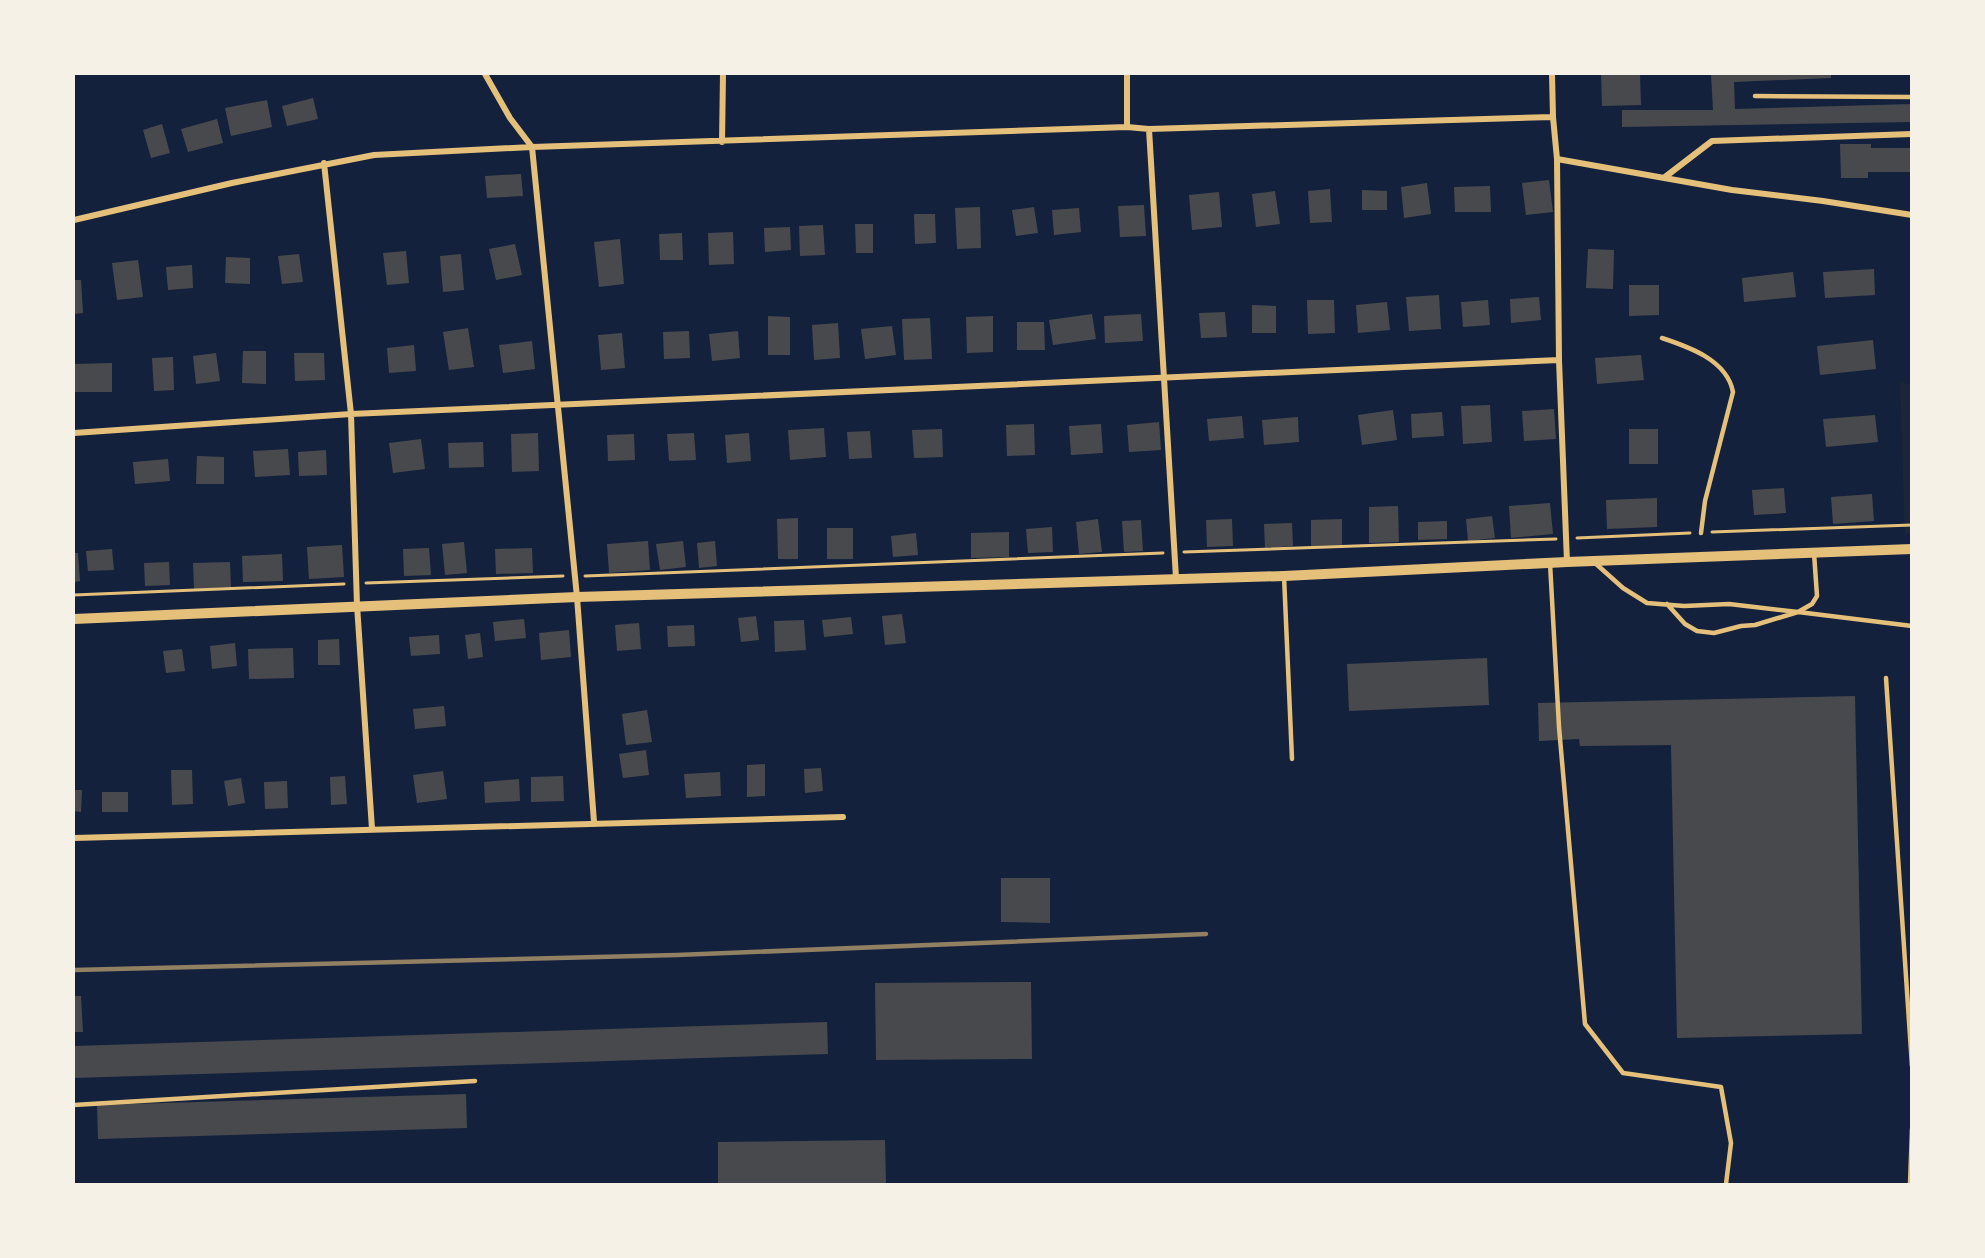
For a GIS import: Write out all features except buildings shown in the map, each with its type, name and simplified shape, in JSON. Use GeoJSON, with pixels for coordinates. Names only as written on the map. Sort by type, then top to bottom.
{"type":"FeatureCollection","features":[{"type":"Feature","properties":{"kind":"street"},"geometry":{"type":"LineString","coordinates":[[485,74],[510,118],[532,147],[577,597],[594,822]]}},
{"type":"Feature","properties":{"kind":"street"},"geometry":{"type":"LineString","coordinates":[[723,74],[723,142]]}},
{"type":"Feature","properties":{"kind":"street"},"geometry":{"type":"LineString","coordinates":[[1127,74],[1127,127]]}},
{"type":"Feature","properties":{"kind":"street"},"geometry":{"type":"LineString","coordinates":[[1552,74],[1557,159],[1560,360],[1567,562]]}},
{"type":"Feature","properties":{"kind":"street"},"geometry":{"type":"LineString","coordinates":[[74,220],[324,163],[374,155],[532,147],[1127,127],[1149,129],[1553,117]]}},
{"type":"Feature","properties":{"kind":"street"},"geometry":{"type":"LineString","coordinates":[[1149,129],[1176,578]]}},
{"type":"Feature","properties":{"kind":"street"},"geometry":{"type":"LineString","coordinates":[[1665,177],[1712,141],[1911,134]]}},
{"type":"Feature","properties":{"kind":"street"},"geometry":{"type":"LineString","coordinates":[[1557,159],[1732,190],[1911,215]]}},
{"type":"Feature","properties":{"kind":"street"},"geometry":{"type":"LineString","coordinates":[[324,163],[351,414],[357,605],[372,829]]}},
{"type":"Feature","properties":{"kind":"street"},"geometry":{"type":"LineString","coordinates":[[74,433],[351,414],[1560,360]]}},
{"type":"Feature","properties":{"kind":"street"},"geometry":{"type":"LineString","coordinates":[[74,620],[357,605],[1284,576],[1567,562],[1911,549]]}},
{"type":"Feature","properties":{"kind":"street"},"geometry":{"type":"LineString","coordinates":[[74,838],[843,817]]}},
{"type":"Feature","properties":{"kind":"lane"},"geometry":{"type":"LineString","coordinates":[[1755,96],[1911,97]]}},
{"type":"Feature","properties":{"kind":"lane"},"geometry":{"type":"LineString","coordinates":[[1662,338],[1692,348],[1712,362],[1731,383],[1733,392],[1705,501],[1701,533]]}},
{"type":"Feature","properties":{"kind":"lane"},"geometry":{"type":"LineString","coordinates":[[1666,604],[1691,628],[1714,633],[1755,625],[1798,612],[1812,604],[1816,596],[1814,553]]}},
{"type":"Feature","properties":{"kind":"lane"},"geometry":{"type":"LineString","coordinates":[[1593,562],[1623,588],[1647,603],[1729,604],[1911,626]]}},
{"type":"Feature","properties":{"kind":"lane"},"geometry":{"type":"LineString","coordinates":[[1550,563],[1559,728],[1585,1024],[1623,1073],[1721,1087],[1731,1143],[1726,1185]]}},
{"type":"Feature","properties":{"kind":"lane"},"geometry":{"type":"LineString","coordinates":[[1284,576],[1292,759]]}},
{"type":"Feature","properties":{"kind":"lane"},"geometry":{"type":"LineString","coordinates":[[1886,678],[1911,1066]]}},
{"type":"Feature","properties":{"kind":"lane"},"geometry":{"type":"LineString","coordinates":[[74,1105],[475,1081]]}},
{"type":"Feature","properties":{"kind":"lane"},"geometry":{"type":"LineString","coordinates":[[1910,1185],[1911,1130]]}},
{"type":"Feature","properties":{"kind":"path"},"geometry":{"type":"LineString","coordinates":[[74,595],[1911,525]]}},
{"type":"Feature","properties":{"kind":"shaded area"},"geometry":{"type":"Polygon","coordinates":[[[1900,381],[1912,386],[1912,532],[1905,535],[1900,381]]]}},
{"type":"Feature","properties":{"kind":"railway"},"geometry":{"type":"LineString","coordinates":[[74,970],[677,955],[1206,934]]}}]}
